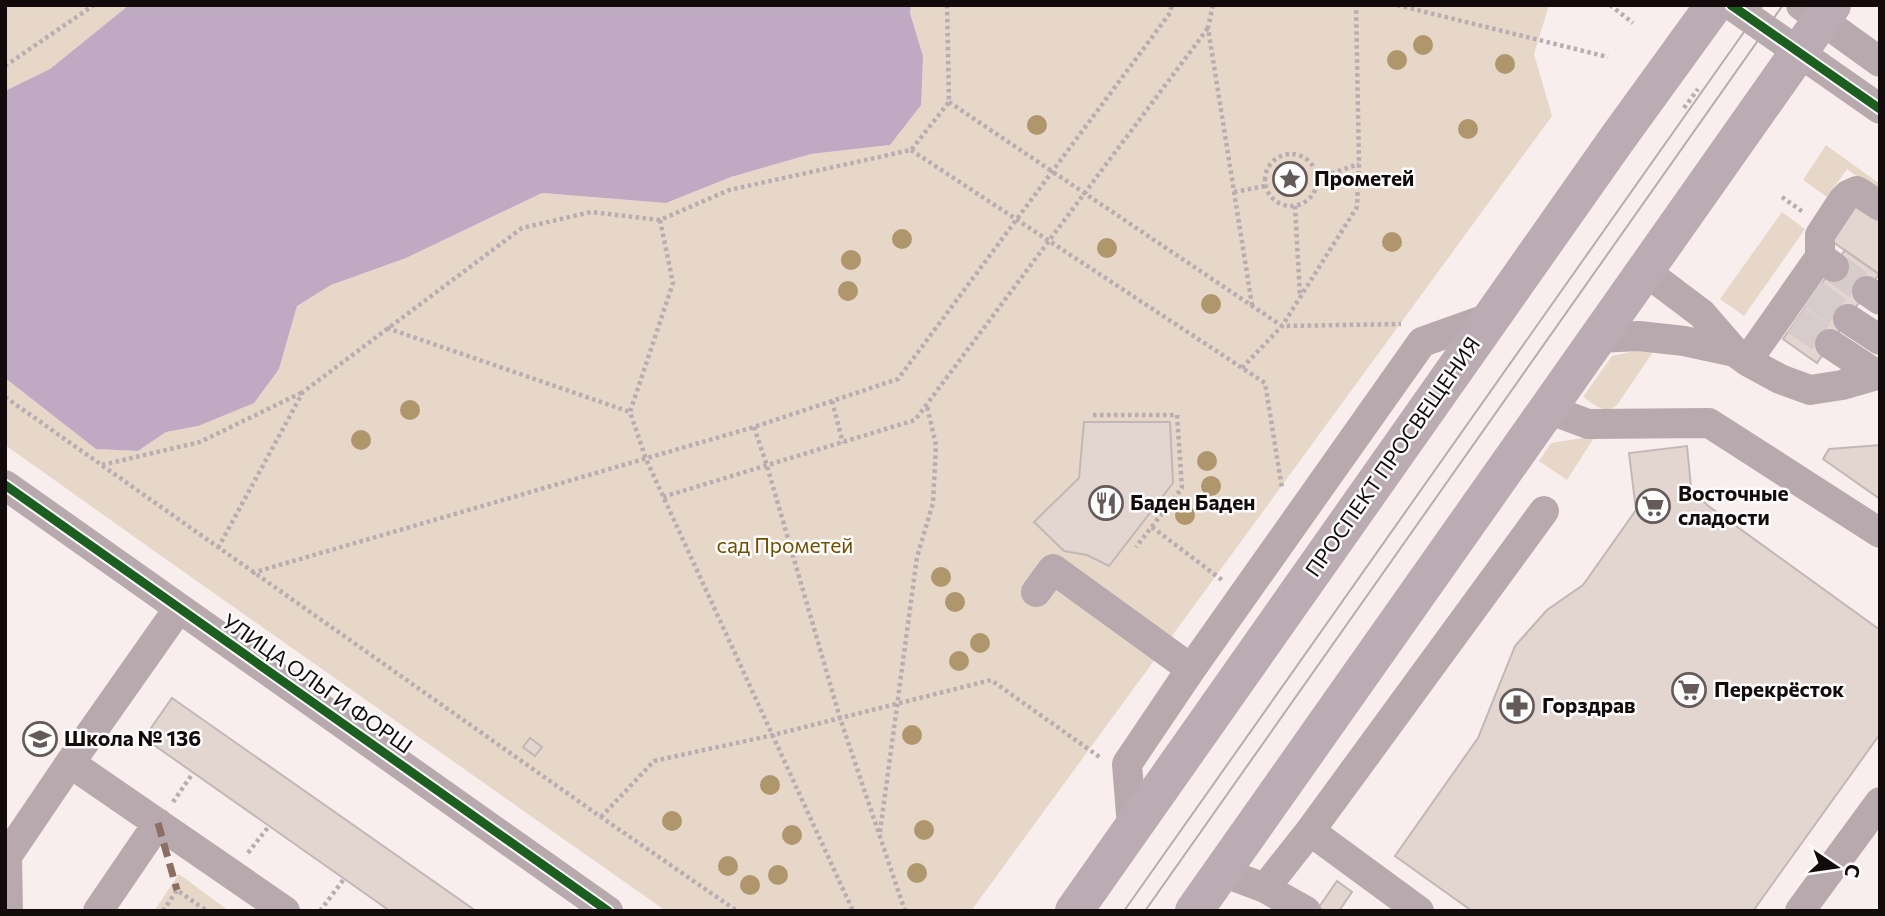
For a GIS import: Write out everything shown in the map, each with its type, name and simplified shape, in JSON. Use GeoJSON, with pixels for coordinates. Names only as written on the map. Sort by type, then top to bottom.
{"type":"FeatureCollection","features":[{"type":"Feature","properties":{"kind":"main road","name":"ПРОСПЕКТ ПРОСВЕЩЕНИЯ"},"geometry":{"type":"LineString","coordinates":[[1074,911],[1669,65],[1714,5]]}},
{"type":"Feature","properties":{"kind":"main road"},"geometry":{"type":"LineString","coordinates":[[1194,911],[1799,53],[1819,10]]}},
{"type":"Feature","properties":{"kind":"street"},"geometry":{"type":"LineString","coordinates":[[1731,5],[1880,109]]}},
{"type":"Feature","properties":{"kind":"street"},"geometry":{"type":"LineString","coordinates":[[1819,10],[1880,62]]}},
{"type":"Feature","properties":{"kind":"street"},"geometry":{"type":"LineString","coordinates":[[1741,356],[1790,315],[1827,262],[1820,235],[1848,195],[1857,191],[1880,206]]}},
{"type":"Feature","properties":{"kind":"street"},"geometry":{"type":"LineString","coordinates":[[1645,271],[1702,314],[1741,356]]}},
{"type":"Feature","properties":{"kind":"street"},"geometry":{"type":"LineString","coordinates":[[1132,827],[1127,764],[1191,669],[1422,342],[1492,317]]}},
{"type":"Feature","properties":{"kind":"street"},"geometry":{"type":"LineString","coordinates":[[1848,319],[1880,340]]}},
{"type":"Feature","properties":{"kind":"street"},"geometry":{"type":"LineString","coordinates":[[1598,338],[1639,336],[1684,341],[1741,356],[1780,379],[1810,390],[1843,385],[1878,375]]}},
{"type":"Feature","properties":{"kind":"street"},"geometry":{"type":"LineString","coordinates":[[1830,344],[1878,375]]}},
{"type":"Feature","properties":{"kind":"street"},"geometry":{"type":"LineString","coordinates":[[1548,409],[1588,424],[1709,423],[1880,533]]}},
{"type":"Feature","properties":{"kind":"street","name":"УЛИЦА ОЛЬГИ ФОРШ"},"geometry":{"type":"LineString","coordinates":[[5,485],[608,911]]}},
{"type":"Feature","properties":{"kind":"street"},"geometry":{"type":"LineString","coordinates":[[1265,888],[1310,831],[1544,511]]}},
{"type":"Feature","properties":{"kind":"street"},"geometry":{"type":"LineString","coordinates":[[1036,592],[1053,569],[1191,669]]}},
{"type":"Feature","properties":{"kind":"street"},"geometry":{"type":"LineString","coordinates":[[8,911],[6,856],[179,608]]}},
{"type":"Feature","properties":{"kind":"street"},"geometry":{"type":"LineString","coordinates":[[70,763],[285,911]]}},
{"type":"Feature","properties":{"kind":"street"},"geometry":{"type":"LineString","coordinates":[[1800,911],[1880,802]]}},
{"type":"Feature","properties":{"kind":"street"},"geometry":{"type":"LineString","coordinates":[[98,911],[158,823]]}},
{"type":"Feature","properties":{"kind":"street"},"geometry":{"type":"LineString","coordinates":[[1310,831],[1419,911]]}},
{"type":"Feature","properties":{"kind":"street"},"geometry":{"type":"LineString","coordinates":[[1222,872],[1265,888],[1306,911]]}},
{"type":"Feature","properties":{"kind":"path"},"geometry":{"type":"LineString","coordinates":[[5,66],[94,5]]}},
{"type":"Feature","properties":{"kind":"path"},"geometry":{"type":"LineString","coordinates":[[101,465],[200,442],[303,392],[522,228],[591,212],[660,220],[729,190],[911,150],[949,102],[947,5]]}},
{"type":"Feature","properties":{"kind":"path"},"geometry":{"type":"LineString","coordinates":[[252,573],[754,427],[898,379],[1170,13],[1172,5]]}},
{"type":"Feature","properties":{"kind":"path"},"geometry":{"type":"LineString","coordinates":[[1213,5],[1208,29],[1252,305]]}},
{"type":"Feature","properties":{"kind":"path"},"geometry":{"type":"LineString","coordinates":[[1242,368],[1282,326],[1357,207],[1359,164],[1356,5]]}},
{"type":"Feature","properties":{"kind":"path"},"geometry":{"type":"LineString","coordinates":[[1397,5],[1608,57]]}},
{"type":"Feature","properties":{"kind":"path"},"geometry":{"type":"LineString","coordinates":[[1610,5],[1633,23]]}},
{"type":"Feature","properties":{"kind":"path"},"geometry":{"type":"LineString","coordinates":[[663,498],[915,420],[1208,29]]}},
{"type":"Feature","properties":{"kind":"path"},"geometry":{"type":"LineString","coordinates":[[949,102],[1282,326],[1402,324]]}},
{"type":"Feature","properties":{"kind":"path"},"geometry":{"type":"LineString","coordinates":[[911,150],[1265,383],[1283,493]]}},
{"type":"Feature","properties":{"kind":"path"},"geometry":{"type":"LineString","coordinates":[[1287,154],[1304,157],[1311,162],[1318,178],[1314,193],[1302,204],[1295,206],[1279,204],[1265,186],[1268,169],[1279,156],[1287,154]]}},
{"type":"Feature","properties":{"kind":"path"},"geometry":{"type":"LineString","coordinates":[[1318,178],[1359,164]]}},
{"type":"Feature","properties":{"kind":"path"},"geometry":{"type":"LineString","coordinates":[[1234,192],[1265,186]]}},
{"type":"Feature","properties":{"kind":"path"},"geometry":{"type":"LineString","coordinates":[[1295,206],[1300,298]]}},
{"type":"Feature","properties":{"kind":"path"},"geometry":{"type":"LineString","coordinates":[[660,220],[673,283],[630,412],[663,498],[853,911]]}},
{"type":"Feature","properties":{"kind":"path"},"geometry":{"type":"LineString","coordinates":[[387,328],[630,412]]}},
{"type":"Feature","properties":{"kind":"path"},"geometry":{"type":"LineString","coordinates":[[218,548],[303,392]]}},
{"type":"Feature","properties":{"kind":"path"},"geometry":{"type":"LineString","coordinates":[[5,397],[737,911]]}},
{"type":"Feature","properties":{"kind":"path"},"geometry":{"type":"LineString","coordinates":[[832,401],[843,443]]}},
{"type":"Feature","properties":{"kind":"path"},"geometry":{"type":"LineString","coordinates":[[880,837],[917,556],[933,503],[936,445],[927,405]]}},
{"type":"Feature","properties":{"kind":"path"},"geometry":{"type":"LineString","coordinates":[[1093,415],[1177,415],[1182,488],[1136,547]]}},
{"type":"Feature","properties":{"kind":"path"},"geometry":{"type":"LineString","coordinates":[[754,427],[840,718],[905,911]]}},
{"type":"Feature","properties":{"kind":"path"},"geometry":{"type":"LineString","coordinates":[[1152,527],[1228,585]]}},
{"type":"Feature","properties":{"kind":"path"},"geometry":{"type":"LineString","coordinates":[[601,817],[654,761],[773,735],[991,680],[1103,759]]}},
{"type":"Feature","properties":{"kind":"path"},"geometry":{"type":"LineString","coordinates":[[320,911],[344,878]]}},
{"type":"Feature","properties":{"kind":"path"},"geometry":{"type":"LineString","coordinates":[[163,911],[177,890],[207,911]]}},
{"type":"Feature","properties":{"kind":"green space"},"geometry":{"type":"Polygon","coordinates":[[[5,5],[129,5],[50,69],[5,91],[5,5]]]}},
{"type":"Feature","properties":{"kind":"green space","name":"сад Прометей"},"geometry":{"type":"Polygon","coordinates":[[[911,5],[1549,5],[1534,54],[1552,116],[971,911],[666,911],[5,445],[5,378],[96,449],[138,451],[166,432],[198,426],[279,369],[297,306],[331,285],[406,258],[542,193],[666,203],[731,177],[811,154],[890,145],[923,56],[910,12],[911,5]]]}},
{"type":"Feature","properties":{"kind":"green space"},"geometry":{"type":"Polygon","coordinates":[[[1826,145],[1880,184],[1880,194],[1847,169],[1827,197],[1803,180],[1826,145]]]}},
{"type":"Feature","properties":{"kind":"green space"},"geometry":{"type":"Polygon","coordinates":[[[1782,212],[1805,229],[1744,316],[1720,299],[1782,212]]]}},
{"type":"Feature","properties":{"kind":"green space"},"geometry":{"type":"Polygon","coordinates":[[[1657,346],[1617,405],[1604,409],[1583,397],[1612,356],[1657,346]]]}},
{"type":"Feature","properties":{"kind":"green space"},"geometry":{"type":"Polygon","coordinates":[[[1595,436],[1567,480],[1539,461],[1551,443],[1595,436]]]}},
{"type":"Feature","properties":{"kind":"green space"},"geometry":{"type":"Polygon","coordinates":[[[179,874],[229,911],[154,911],[179,874]]]}},
{"type":"Feature","properties":{"kind":"shaded area"},"geometry":{"type":"Polygon","coordinates":[[[129,5],[911,5],[910,13],[923,56],[921,105],[890,145],[811,154],[731,177],[666,203],[542,193],[406,258],[331,285],[297,306],[279,369],[254,403],[198,426],[166,432],[138,451],[96,449],[5,378],[5,91],[50,69],[129,5]]]}},
{"type":"Feature","properties":{"kind":"building"},"geometry":{"type":"Polygon","coordinates":[[[1857,201],[1880,217],[1880,275],[1830,240],[1857,201]]]}},
{"type":"Feature","properties":{"kind":"building"},"geometry":{"type":"Polygon","coordinates":[[[1845,250],[1879,274],[1817,363],[1783,339],[1845,250]]]}},
{"type":"Feature","properties":{"kind":"building","name":"Баден Баден"},"geometry":{"type":"Polygon","coordinates":[[[1084,422],[1170,422],[1173,483],[1109,566],[1087,555],[1064,551],[1034,522],[1079,478],[1084,422]]]}},
{"type":"Feature","properties":{"kind":"building"},"geometry":{"type":"Polygon","coordinates":[[[1880,445],[1880,499],[1823,459],[1829,449],[1880,445]]]}},
{"type":"Feature","properties":{"kind":"building","name":"Перекрёсток"},"geometry":{"type":"Polygon","coordinates":[[[1687,446],[1691,487],[1707,505],[1880,630],[1880,734],[1753,911],[1472,911],[1395,856],[1478,738],[1515,646],[1547,610],[1583,585],[1636,510],[1629,453],[1687,446]]]}},
{"type":"Feature","properties":{"kind":"building"},"geometry":{"type":"Polygon","coordinates":[[[172,698],[476,911],[390,911],[144,738],[172,698]]]}},
{"type":"Feature","properties":{"kind":"building"},"geometry":{"type":"Polygon","coordinates":[[[530,738],[542,747],[535,756],[523,747],[530,738]]]}},
{"type":"Feature","properties":{"kind":"building"},"geometry":{"type":"Polygon","coordinates":[[[1337,881],[1352,892],[1339,911],[1324,911],[1319,907],[1337,881]]]}},
{"type":"Feature","properties":{"kind":"tunnel"},"geometry":{"type":"LineString","coordinates":[[1834,267],[1867,291]]}},
{"type":"Feature","properties":{"kind":"tunnel"},"geometry":{"type":"LineString","coordinates":[[1813,294],[1848,319]]}},
{"type":"Feature","properties":{"kind":"tunnel"},"geometry":{"type":"LineString","coordinates":[[1796,320],[1830,344]]}},
{"type":"Feature","properties":{"kind":"tram line"},"geometry":{"type":"LineString","coordinates":[[1124,911],[1763,5]]}},
{"type":"Feature","properties":{"kind":"tram line"},"geometry":{"type":"LineString","coordinates":[[1145,911],[1783,5]]}},
{"type":"Feature","properties":{"kind":"marked path"},"geometry":{"type":"LineString","coordinates":[[158,823],[177,890]]}},
{"type":"Feature","properties":{"kind":"cycle path"},"geometry":{"type":"LineString","coordinates":[[1731,5],[1880,109]]}},
{"type":"Feature","properties":{"kind":"cycle path"},"geometry":{"type":"LineString","coordinates":[[5,485],[608,911]]}},
{"type":"Feature","properties":{"kind":"place","name":"Прометей"},"geometry":{"type":"Point","coordinates":[1290,179]}},
{"type":"Feature","properties":{"kind":"place","name":"Баден Баден"},"geometry":{"type":"Point","coordinates":[1106,503]}},
{"type":"Feature","properties":{"kind":"place","name":"Восточные сладости"},"geometry":{"type":"Point","coordinates":[1653,506]}},
{"type":"Feature","properties":{"kind":"place","name":"Перекрёсток"},"geometry":{"type":"Point","coordinates":[1689,690]}},
{"type":"Feature","properties":{"kind":"place","name":"Горздрав"},"geometry":{"type":"Point","coordinates":[1517,706]}},
{"type":"Feature","properties":{"kind":"place","name":"Школа № 136"},"geometry":{"type":"Point","coordinates":[40,739]}}]}
